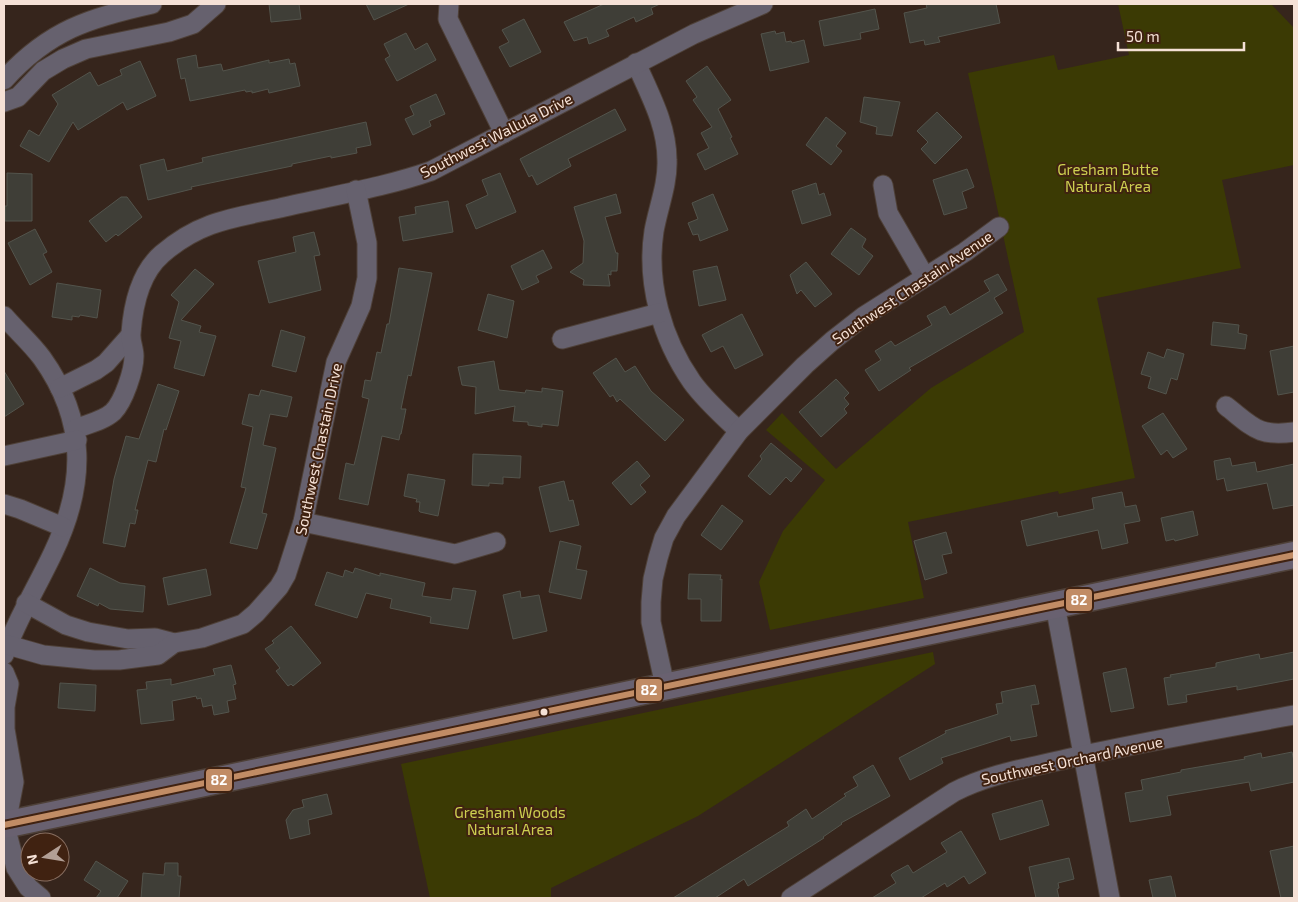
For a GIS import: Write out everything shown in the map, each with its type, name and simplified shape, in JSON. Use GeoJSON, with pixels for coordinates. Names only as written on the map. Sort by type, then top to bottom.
{"type":"FeatureCollection","features":[{"type":"Feature","properties":{"kind":"main road"},"geometry":{"type":"LineString","coordinates":[[4,824],[1294,555]]}},
{"type":"Feature","properties":{"kind":"street"},"geometry":{"type":"LineString","coordinates":[[4,80],[31,53],[54,37],[110,13],[152,4]]}},
{"type":"Feature","properties":{"kind":"street"},"geometry":{"type":"LineString","coordinates":[[4,102],[18,97],[44,71],[63,59],[86,49],[169,32],[193,24],[216,4]]}},
{"type":"Feature","properties":{"kind":"street"},"geometry":{"type":"LineString","coordinates":[[448,4],[448,19],[504,133]]}},
{"type":"Feature","properties":{"kind":"street","name":"Southwest Wallula Drive"},"geometry":{"type":"LineString","coordinates":[[4,456],[76,435],[113,411],[124,394],[131,374],[134,356],[130,336],[136,299],[150,268],[160,256],[188,234],[213,222],[414,177],[504,133],[694,34],[763,4]]}},
{"type":"Feature","properties":{"kind":"street"},"geometry":{"type":"LineString","coordinates":[[636,63],[659,113],[665,136],[667,161],[654,232],[652,256],[653,281],[659,313],[669,340],[693,384],[739,432]]}},
{"type":"Feature","properties":{"kind":"street"},"geometry":{"type":"LineString","coordinates":[[883,185],[888,213],[925,277]]}},
{"type":"Feature","properties":{"kind":"street","name":"Southwest Chastain Drive"},"geometry":{"type":"LineString","coordinates":[[6,650],[94,660],[119,660],[158,655],[174,643],[226,631],[243,624],[272,596],[286,575],[303,522],[336,362],[361,306],[367,278],[367,243],[356,190]]}},
{"type":"Feature","properties":{"kind":"street","name":"Southwest Chastain Avenue"},"geometry":{"type":"LineString","coordinates":[[665,686],[651,622],[652,587],[664,538],[676,516],[739,432],[805,365],[832,341],[864,316],[1000,228]]}},
{"type":"Feature","properties":{"kind":"street"},"geometry":{"type":"LineString","coordinates":[[562,339],[659,313]]}},
{"type":"Feature","properties":{"kind":"street"},"geometry":{"type":"LineString","coordinates":[[4,316],[41,357],[60,388],[69,407],[76,435],[76,474],[63,527],[54,552],[26,603],[6,650]]}},
{"type":"Feature","properties":{"kind":"street"},"geometry":{"type":"LineString","coordinates":[[60,388],[106,363],[130,336]]}},
{"type":"Feature","properties":{"kind":"street"},"geometry":{"type":"LineString","coordinates":[[1226,406],[1250,425],[1264,433],[1294,432]]}},
{"type":"Feature","properties":{"kind":"street"},"geometry":{"type":"LineString","coordinates":[[4,504],[63,527]]}},
{"type":"Feature","properties":{"kind":"street"},"geometry":{"type":"LineString","coordinates":[[303,522],[455,554],[496,542]]}},
{"type":"Feature","properties":{"kind":"street","name":"Southwest Chastain Drive"},"geometry":{"type":"LineString","coordinates":[[26,603],[66,625],[88,632],[118,638],[154,638],[174,643]]}},
{"type":"Feature","properties":{"kind":"street"},"geometry":{"type":"LineString","coordinates":[[1055,605],[1110,898]]}},
{"type":"Feature","properties":{"kind":"street"},"geometry":{"type":"LineString","coordinates":[[4,672],[9,684],[5,707],[6,729],[14,782],[4,824],[16,868],[28,887],[40,898]]}},
{"type":"Feature","properties":{"kind":"street","name":"Southwest Orchard Avenue"},"geometry":{"type":"LineString","coordinates":[[790,898],[954,792],[974,782],[995,775],[1084,755],[1294,715]]}},
{"type":"Feature","properties":{"kind":"green space","name":"Gresham Butte Natural Area"},"geometry":{"type":"Polygon","coordinates":[[[1118,4],[1271,4],[1294,28],[1294,165],[1222,180],[1241,268],[1097,298],[1135,478],[1059,494],[1058,491],[908,522],[924,598],[770,630],[759,582],[783,531],[825,480],[766,430],[782,413],[836,469],[931,388],[1024,332],[968,73],[1054,55],[1058,70],[1129,55],[1118,4]]]}},
{"type":"Feature","properties":{"kind":"green space","name":"Gresham Woods Natural Area"},"geometry":{"type":"Polygon","coordinates":[[[933,652],[935,664],[698,816],[551,888],[551,898],[430,898],[401,764],[933,652]]]}},
{"type":"Feature","properties":{"kind":"building"},"geometry":{"type":"Polygon","coordinates":[[[269,4],[299,4],[301,19],[271,22],[269,4]]]}},
{"type":"Feature","properties":{"kind":"building"},"geometry":{"type":"Polygon","coordinates":[[[366,4],[409,4],[374,20],[366,4]]]}},
{"type":"Feature","properties":{"kind":"building"},"geometry":{"type":"Polygon","coordinates":[[[604,4],[660,4],[651,8],[653,14],[636,22],[634,17],[606,30],[609,36],[589,44],[587,37],[574,41],[564,22],[604,4]]]}},
{"type":"Feature","properties":{"kind":"building"},"geometry":{"type":"Polygon","coordinates":[[[926,4],[996,4],[1000,23],[938,37],[940,42],[925,45],[924,40],[910,43],[904,13],[927,8],[926,4]]]}},
{"type":"Feature","properties":{"kind":"building"},"geometry":{"type":"Polygon","coordinates":[[[875,9],[879,29],[860,33],[861,39],[824,46],[819,21],[875,9]]]}},
{"type":"Feature","properties":{"kind":"building"},"geometry":{"type":"Polygon","coordinates":[[[524,19],[541,52],[510,67],[499,47],[509,42],[502,30],[524,19]]]}},
{"type":"Feature","properties":{"kind":"building"},"geometry":{"type":"Polygon","coordinates":[[[775,31],[776,34],[784,32],[786,42],[791,41],[792,43],[804,40],[809,62],[770,71],[761,34],[775,31]]]}},
{"type":"Feature","properties":{"kind":"building"},"geometry":{"type":"Polygon","coordinates":[[[406,33],[415,50],[427,43],[436,60],[397,81],[385,59],[390,56],[384,44],[406,33]]]}},
{"type":"Feature","properties":{"kind":"building"},"geometry":{"type":"Polygon","coordinates":[[[196,55],[198,68],[221,64],[223,71],[269,60],[269,63],[289,59],[290,64],[295,63],[300,86],[269,93],[268,89],[252,93],[252,91],[246,92],[245,90],[190,101],[185,78],[181,79],[177,59],[196,55]]]}},
{"type":"Feature","properties":{"kind":"building"},"geometry":{"type":"Polygon","coordinates":[[[140,61],[156,96],[127,110],[123,102],[78,130],[73,122],[49,162],[20,146],[29,130],[39,136],[58,104],[52,95],[90,72],[98,86],[122,75],[120,70],[140,61]]]}},
{"type":"Feature","properties":{"kind":"building"},"geometry":{"type":"Polygon","coordinates":[[[707,66],[731,100],[718,109],[738,154],[705,170],[697,154],[709,148],[701,133],[712,127],[693,100],[697,97],[686,81],[707,66]]]}},
{"type":"Feature","properties":{"kind":"building"},"geometry":{"type":"Polygon","coordinates":[[[436,94],[445,114],[429,121],[431,126],[413,135],[405,119],[414,115],[410,106],[436,94]]]}},
{"type":"Feature","properties":{"kind":"building"},"geometry":{"type":"Polygon","coordinates":[[[864,97],[900,102],[892,136],[876,134],[877,127],[860,122],[864,97]]]}},
{"type":"Feature","properties":{"kind":"building"},"geometry":{"type":"Polygon","coordinates":[[[615,109],[626,130],[568,159],[571,166],[537,185],[532,175],[529,177],[520,159],[615,109]]]}},
{"type":"Feature","properties":{"kind":"building"},"geometry":{"type":"Polygon","coordinates":[[[937,112],[962,137],[935,164],[921,149],[928,142],[917,131],[937,112]]]}},
{"type":"Feature","properties":{"kind":"building"},"geometry":{"type":"Polygon","coordinates":[[[826,117],[846,133],[836,146],[842,151],[831,165],[806,145],[826,117]]]}},
{"type":"Feature","properties":{"kind":"building"},"geometry":{"type":"Polygon","coordinates":[[[366,122],[371,145],[356,148],[357,153],[292,164],[292,166],[191,187],[192,189],[148,200],[140,165],[164,159],[167,171],[203,162],[202,158],[366,122]]]}},
{"type":"Feature","properties":{"kind":"building"},"geometry":{"type":"Polygon","coordinates":[[[967,169],[974,187],[962,192],[967,208],[944,215],[933,180],[967,169]]]}},
{"type":"Feature","properties":{"kind":"building"},"geometry":{"type":"Polygon","coordinates":[[[7,173],[32,174],[32,221],[5,221],[7,173]]]}},
{"type":"Feature","properties":{"kind":"building"},"geometry":{"type":"Polygon","coordinates":[[[500,173],[516,212],[476,229],[466,205],[488,195],[482,180],[500,173]]]}},
{"type":"Feature","properties":{"kind":"building"},"geometry":{"type":"Polygon","coordinates":[[[816,183],[819,195],[824,193],[831,215],[802,224],[792,191],[816,183]]]}},
{"type":"Feature","properties":{"kind":"building"},"geometry":{"type":"Polygon","coordinates":[[[616,194],[621,213],[605,217],[616,253],[618,253],[617,271],[611,271],[611,275],[608,274],[610,286],[583,285],[584,280],[570,272],[583,263],[584,241],[574,207],[616,194]]]}},
{"type":"Feature","properties":{"kind":"building"},"geometry":{"type":"Polygon","coordinates":[[[713,194],[728,230],[700,241],[698,234],[693,235],[688,223],[698,219],[692,203],[713,194]]]}},
{"type":"Feature","properties":{"kind":"building"},"geometry":{"type":"Polygon","coordinates":[[[121,197],[127,197],[142,217],[118,236],[116,234],[106,242],[89,221],[121,197]]]}},
{"type":"Feature","properties":{"kind":"building"},"geometry":{"type":"Polygon","coordinates":[[[448,201],[453,232],[403,241],[399,217],[416,214],[415,207],[448,201]]]}},
{"type":"Feature","properties":{"kind":"building"},"geometry":{"type":"Polygon","coordinates":[[[851,228],[866,239],[862,247],[873,256],[859,275],[831,254],[851,228]]]}},
{"type":"Feature","properties":{"kind":"building"},"geometry":{"type":"Polygon","coordinates":[[[35,229],[47,252],[43,254],[52,272],[30,285],[8,243],[35,229]]]}},
{"type":"Feature","properties":{"kind":"building"},"geometry":{"type":"Polygon","coordinates":[[[314,232],[320,255],[314,256],[321,290],[269,303],[258,261],[296,252],[293,237],[314,232]]]}},
{"type":"Feature","properties":{"kind":"building"},"geometry":{"type":"Polygon","coordinates":[[[543,250],[552,268],[536,276],[539,282],[522,290],[511,266],[543,250]]]}},
{"type":"Feature","properties":{"kind":"building"},"geometry":{"type":"Polygon","coordinates":[[[806,262],[832,294],[815,307],[801,290],[797,294],[790,275],[806,262]]]}},
{"type":"Feature","properties":{"kind":"building"},"geometry":{"type":"Polygon","coordinates":[[[717,266],[726,300],[699,306],[693,271],[717,266]]]}},
{"type":"Feature","properties":{"kind":"building"},"geometry":{"type":"Polygon","coordinates":[[[399,268],[432,273],[411,376],[408,375],[401,409],[406,409],[401,434],[399,440],[382,436],[368,505],[339,499],[346,463],[354,465],[369,399],[362,397],[365,380],[371,381],[377,352],[381,353],[387,324],[389,324],[399,268]]]}},
{"type":"Feature","properties":{"kind":"building"},"geometry":{"type":"Polygon","coordinates":[[[195,269],[214,284],[181,320],[201,326],[199,332],[216,336],[204,376],[174,368],[181,341],[169,338],[179,302],[171,295],[195,269]]]}},
{"type":"Feature","properties":{"kind":"building"},"geometry":{"type":"Polygon","coordinates":[[[998,274],[1007,290],[994,298],[1003,313],[909,368],[911,370],[879,391],[865,370],[881,360],[875,351],[891,341],[895,346],[932,325],[927,316],[945,306],[950,315],[990,291],[984,281],[998,274]]]}},
{"type":"Feature","properties":{"kind":"building"},"geometry":{"type":"Polygon","coordinates":[[[57,283],[101,290],[97,318],[80,315],[79,317],[72,316],[72,320],[52,317],[57,283]]]}},
{"type":"Feature","properties":{"kind":"building"},"geometry":{"type":"Polygon","coordinates":[[[488,294],[514,301],[507,338],[478,330],[488,294]]]}},
{"type":"Feature","properties":{"kind":"building"},"geometry":{"type":"Polygon","coordinates":[[[742,314],[763,355],[735,369],[723,346],[711,352],[702,335],[742,314]]]}},
{"type":"Feature","properties":{"kind":"building"},"geometry":{"type":"Polygon","coordinates":[[[1213,322],[1239,325],[1238,333],[1247,335],[1245,349],[1211,345],[1213,322]]]}},
{"type":"Feature","properties":{"kind":"building"},"geometry":{"type":"Polygon","coordinates":[[[281,330],[305,337],[296,372],[272,366],[281,330]]]}},
{"type":"Feature","properties":{"kind":"building"},"geometry":{"type":"Polygon","coordinates":[[[1294,346],[1294,392],[1278,395],[1270,351],[1294,346]]]}},
{"type":"Feature","properties":{"kind":"building"},"geometry":{"type":"Polygon","coordinates":[[[1167,349],[1184,354],[1177,380],[1171,378],[1166,394],[1148,388],[1151,377],[1141,374],[1148,352],[1164,358],[1167,349]]]}},
{"type":"Feature","properties":{"kind":"building"},"geometry":{"type":"Polygon","coordinates":[[[616,358],[625,372],[635,366],[651,391],[684,420],[665,441],[620,399],[617,402],[613,395],[610,397],[593,373],[616,358]]]}},
{"type":"Feature","properties":{"kind":"building"},"geometry":{"type":"Polygon","coordinates":[[[494,361],[499,390],[525,393],[526,390],[542,392],[542,388],[563,391],[558,426],[542,424],[542,427],[528,425],[528,422],[513,421],[515,406],[475,414],[476,387],[462,385],[458,367],[494,361]]]}},
{"type":"Feature","properties":{"kind":"building"},"geometry":{"type":"Polygon","coordinates":[[[4,371],[24,404],[4,417],[4,371]]]}},
{"type":"Feature","properties":{"kind":"building"},"geometry":{"type":"Polygon","coordinates":[[[836,379],[849,393],[844,398],[849,404],[844,409],[847,413],[821,437],[799,412],[836,379]]]}},
{"type":"Feature","properties":{"kind":"building"},"geometry":{"type":"Polygon","coordinates":[[[158,384],[179,391],[166,430],[164,429],[156,462],[148,460],[135,510],[138,510],[135,524],[130,523],[125,547],[103,543],[114,479],[126,436],[139,439],[158,384]]]}},
{"type":"Feature","properties":{"kind":"building"},"geometry":{"type":"Polygon","coordinates":[[[261,390],[292,397],[287,417],[270,414],[263,445],[276,448],[262,513],[267,514],[257,549],[230,543],[246,488],[241,487],[253,427],[242,424],[249,394],[259,396],[261,390]]]}},
{"type":"Feature","properties":{"kind":"building"},"geometry":{"type":"Polygon","coordinates":[[[1163,413],[1187,449],[1173,458],[1167,450],[1161,455],[1142,426],[1163,413]]]}},
{"type":"Feature","properties":{"kind":"building"},"geometry":{"type":"Polygon","coordinates":[[[771,443],[802,469],[791,482],[786,477],[770,495],[748,476],[762,459],[760,456],[771,443]]]}},
{"type":"Feature","properties":{"kind":"building"},"geometry":{"type":"Polygon","coordinates":[[[473,454],[521,456],[520,478],[503,477],[503,484],[489,483],[489,486],[472,485],[473,454]]]}},
{"type":"Feature","properties":{"kind":"building"},"geometry":{"type":"Polygon","coordinates":[[[1230,458],[1232,466],[1255,462],[1257,472],[1294,464],[1294,505],[1273,509],[1267,483],[1227,491],[1224,478],[1217,480],[1214,461],[1230,458]]]}},
{"type":"Feature","properties":{"kind":"building"},"geometry":{"type":"Polygon","coordinates":[[[637,461],[650,476],[640,485],[646,492],[631,505],[612,483],[637,461]]]}},
{"type":"Feature","properties":{"kind":"building"},"geometry":{"type":"Polygon","coordinates":[[[408,474],[445,480],[438,516],[420,512],[420,502],[416,502],[417,499],[404,496],[408,474]]]}},
{"type":"Feature","properties":{"kind":"building"},"geometry":{"type":"Polygon","coordinates":[[[564,481],[569,501],[573,500],[579,525],[550,532],[539,487],[564,481]]]}},
{"type":"Feature","properties":{"kind":"building"},"geometry":{"type":"Polygon","coordinates":[[[1122,492],[1125,507],[1136,505],[1140,521],[1124,524],[1128,543],[1102,549],[1098,530],[1027,546],[1021,521],[1057,512],[1058,517],[1094,509],[1092,498],[1122,492]]]}},
{"type":"Feature","properties":{"kind":"building"},"geometry":{"type":"Polygon","coordinates":[[[722,505],[743,521],[721,550],[701,535],[722,505]]]}},
{"type":"Feature","properties":{"kind":"building"},"geometry":{"type":"Polygon","coordinates":[[[1193,511],[1198,535],[1175,541],[1174,539],[1166,541],[1161,518],[1193,511]]]}},
{"type":"Feature","properties":{"kind":"building"},"geometry":{"type":"Polygon","coordinates":[[[946,532],[952,553],[942,555],[947,573],[925,580],[914,541],[946,532]]]}},
{"type":"Feature","properties":{"kind":"building"},"geometry":{"type":"Polygon","coordinates":[[[560,541],[581,546],[576,569],[587,571],[581,599],[549,592],[560,541]]]}},
{"type":"Feature","properties":{"kind":"building"},"geometry":{"type":"Polygon","coordinates":[[[90,568],[120,583],[145,586],[143,612],[110,609],[99,603],[98,606],[77,596],[90,568]]]}},
{"type":"Feature","properties":{"kind":"building"},"geometry":{"type":"Polygon","coordinates":[[[355,568],[380,576],[380,573],[425,583],[422,596],[451,600],[453,588],[476,591],[468,629],[430,623],[431,617],[390,608],[392,599],[366,593],[357,618],[315,605],[327,572],[343,577],[345,570],[353,573],[355,568]]]}},
{"type":"Feature","properties":{"kind":"building"},"geometry":{"type":"Polygon","coordinates":[[[206,569],[211,595],[168,605],[163,578],[206,569]]]}},
{"type":"Feature","properties":{"kind":"building"},"geometry":{"type":"Polygon","coordinates":[[[689,574],[721,575],[721,621],[701,621],[701,599],[688,599],[689,574]]]}},
{"type":"Feature","properties":{"kind":"building"},"geometry":{"type":"Polygon","coordinates":[[[520,591],[521,598],[539,595],[547,631],[513,639],[503,595],[520,591]]]}},
{"type":"Feature","properties":{"kind":"building"},"geometry":{"type":"Polygon","coordinates":[[[291,626],[321,663],[293,686],[291,684],[288,686],[276,671],[280,668],[265,649],[291,626]]]}},
{"type":"Feature","properties":{"kind":"building"},"geometry":{"type":"Polygon","coordinates":[[[1294,652],[1294,679],[1237,690],[1237,686],[1186,695],[1187,702],[1168,705],[1164,678],[1171,677],[1170,675],[1216,667],[1216,663],[1259,654],[1260,659],[1294,652]]]}},
{"type":"Feature","properties":{"kind":"building"},"geometry":{"type":"Polygon","coordinates":[[[231,665],[236,684],[233,685],[236,699],[227,701],[229,712],[214,715],[212,705],[203,707],[201,698],[197,699],[196,696],[172,701],[174,720],[141,724],[137,690],[147,689],[146,682],[171,679],[171,685],[215,675],[213,669],[231,665]]]}},
{"type":"Feature","properties":{"kind":"building"},"geometry":{"type":"Polygon","coordinates":[[[1126,668],[1134,708],[1111,712],[1103,673],[1126,668]]]}},
{"type":"Feature","properties":{"kind":"building"},"geometry":{"type":"Polygon","coordinates":[[[60,683],[96,685],[95,711],[58,708],[60,683]]]}},
{"type":"Feature","properties":{"kind":"building"},"geometry":{"type":"Polygon","coordinates":[[[1035,685],[1039,704],[1031,705],[1037,736],[1011,741],[1010,736],[941,758],[943,763],[910,780],[899,758],[946,733],[945,731],[998,714],[996,704],[1003,703],[1001,692],[1035,685]]]}},
{"type":"Feature","properties":{"kind":"building"},"geometry":{"type":"Polygon","coordinates":[[[1292,752],[1294,782],[1251,791],[1249,782],[1167,796],[1171,815],[1130,822],[1125,793],[1143,790],[1141,780],[1181,772],[1181,770],[1245,759],[1244,757],[1261,753],[1262,758],[1292,752]]]}},
{"type":"Feature","properties":{"kind":"building"},"geometry":{"type":"Polygon","coordinates":[[[873,765],[890,796],[841,823],[824,838],[748,886],[744,879],[715,898],[673,898],[789,826],[787,822],[806,809],[812,819],[846,796],[844,794],[858,786],[853,777],[873,765]]]}},
{"type":"Feature","properties":{"kind":"building"},"geometry":{"type":"Polygon","coordinates":[[[327,794],[332,814],[308,820],[310,834],[290,839],[286,820],[293,810],[304,807],[302,800],[327,794]]]}},
{"type":"Feature","properties":{"kind":"building"},"geometry":{"type":"Polygon","coordinates":[[[1042,800],[1049,825],[1000,840],[992,814],[1042,800]]]}},
{"type":"Feature","properties":{"kind":"building"},"geometry":{"type":"Polygon","coordinates":[[[961,831],[986,873],[969,884],[964,876],[947,887],[945,883],[921,898],[872,898],[896,883],[891,875],[893,873],[908,865],[913,873],[947,852],[941,843],[961,831]]]}},
{"type":"Feature","properties":{"kind":"building"},"geometry":{"type":"Polygon","coordinates":[[[1294,846],[1294,898],[1281,898],[1270,851],[1294,846]]]}},
{"type":"Feature","properties":{"kind":"building"},"geometry":{"type":"Polygon","coordinates":[[[1069,858],[1074,879],[1058,883],[1059,898],[1036,898],[1029,867],[1069,858]]]}},
{"type":"Feature","properties":{"kind":"building"},"geometry":{"type":"Polygon","coordinates":[[[96,861],[128,881],[117,898],[96,898],[101,891],[84,880],[96,861]]]}},
{"type":"Feature","properties":{"kind":"building"},"geometry":{"type":"Polygon","coordinates":[[[165,863],[178,863],[178,876],[181,876],[179,898],[141,898],[143,873],[164,875],[165,863]]]}},
{"type":"Feature","properties":{"kind":"building"},"geometry":{"type":"Polygon","coordinates":[[[1171,876],[1176,898],[1153,898],[1149,880],[1171,876]]]}},
{"type":"Feature","properties":{"kind":"transit line","name":"82"},"geometry":{"type":"LineString","coordinates":[[4,825],[1294,555]]}}]}
